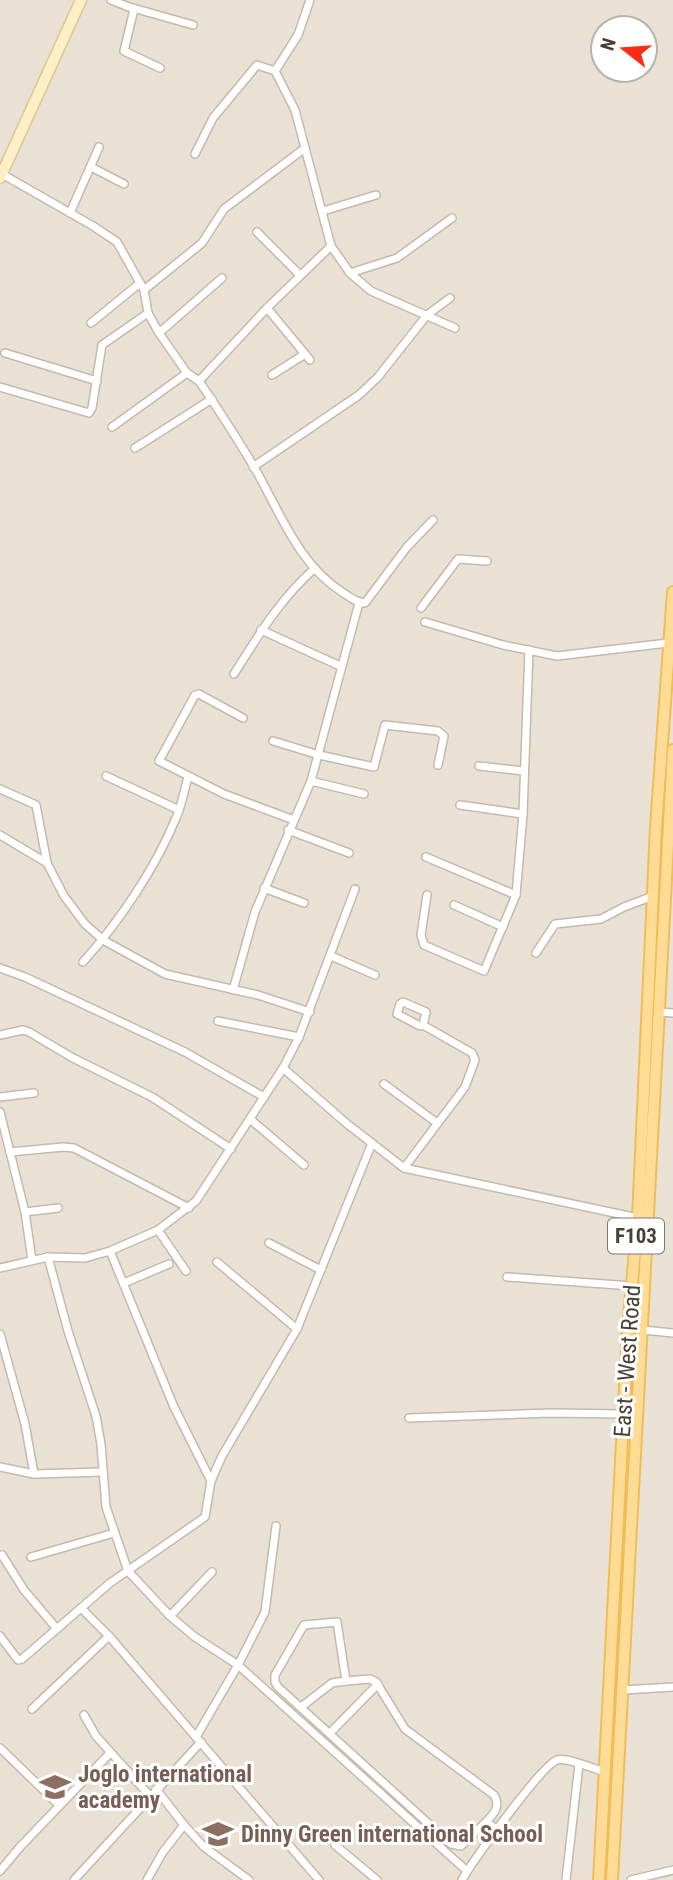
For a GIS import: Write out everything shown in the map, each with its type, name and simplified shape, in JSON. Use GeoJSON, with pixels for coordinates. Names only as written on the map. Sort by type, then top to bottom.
{"type":"FeatureCollection","features":[{"type":"Feature","properties":{"kind":"main road","name":"East - West Road"},"geometry":{"type":"LineString","coordinates":[[599,1880],[624,1414],[638,1218],[653,896],[673,592]]}},
{"type":"Feature","properties":{"kind":"main road","name":"East - West Road"},"geometry":{"type":"LineString","coordinates":[[612,1880],[673,750]]}},
{"type":"Feature","properties":{"kind":"main road"},"geometry":{"type":"LineString","coordinates":[[616,1574],[630,1575]]}},
{"type":"Feature","properties":{"kind":"street"},"geometry":{"type":"LineString","coordinates":[[81,0],[1,176],[117,242],[142,287],[148,313],[159,333],[187,373],[199,381],[212,399],[293,539],[314,569],[327,582],[359,603],[365,603],[407,547],[433,520]]}},
{"type":"Feature","properties":{"kind":"street"},"geometry":{"type":"LineString","coordinates":[[110,0],[193,25]]}},
{"type":"Feature","properties":{"kind":"street"},"geometry":{"type":"LineString","coordinates":[[275,71],[298,35],[310,0]]}},
{"type":"Feature","properties":{"kind":"street"},"geometry":{"type":"LineString","coordinates":[[133,8],[123,50],[160,68]]}},
{"type":"Feature","properties":{"kind":"street"},"geometry":{"type":"LineString","coordinates":[[195,154],[213,118],[257,65],[275,71],[292,103],[331,246],[350,273],[371,291],[455,328]]}},
{"type":"Feature","properties":{"kind":"street"},"geometry":{"type":"LineString","coordinates":[[70,213],[99,147]]}},
{"type":"Feature","properties":{"kind":"street"},"geometry":{"type":"LineString","coordinates":[[91,323],[202,243],[224,209],[305,148]]}},
{"type":"Feature","properties":{"kind":"street"},"geometry":{"type":"LineString","coordinates":[[91,167],[124,184]]}},
{"type":"Feature","properties":{"kind":"street"},"geometry":{"type":"LineString","coordinates":[[323,211],[376,195]]}},
{"type":"Feature","properties":{"kind":"street"},"geometry":{"type":"LineString","coordinates":[[350,273],[397,258],[452,218]]}},
{"type":"Feature","properties":{"kind":"street"},"geometry":{"type":"LineString","coordinates":[[257,232],[300,275]]}},
{"type":"Feature","properties":{"kind":"street"},"geometry":{"type":"LineString","coordinates":[[199,381],[267,308],[331,246]]}},
{"type":"Feature","properties":{"kind":"street"},"geometry":{"type":"LineString","coordinates":[[159,333],[222,278]]}},
{"type":"Feature","properties":{"kind":"street"},"geometry":{"type":"LineString","coordinates":[[253,467],[359,396],[427,315],[450,298]]}},
{"type":"Feature","properties":{"kind":"street"},"geometry":{"type":"LineString","coordinates":[[267,308],[307,357],[272,375]]}},
{"type":"Feature","properties":{"kind":"street"},"geometry":{"type":"LineString","coordinates":[[0,387],[89,413],[102,345],[148,313]]}},
{"type":"Feature","properties":{"kind":"street"},"geometry":{"type":"LineString","coordinates":[[5,353],[96,381]]}},
{"type":"Feature","properties":{"kind":"street"},"geometry":{"type":"LineString","coordinates":[[111,427],[187,373]]}},
{"type":"Feature","properties":{"kind":"street"},"geometry":{"type":"LineString","coordinates":[[135,447],[212,399]]}},
{"type":"Feature","properties":{"kind":"street"},"geometry":{"type":"LineString","coordinates":[[421,608],[458,559],[486,561]]}},
{"type":"Feature","properties":{"kind":"street"},"geometry":{"type":"LineString","coordinates":[[234,674],[261,630],[295,586],[314,569]]}},
{"type":"Feature","properties":{"kind":"street"},"geometry":{"type":"LineString","coordinates":[[233,990],[264,888],[311,781],[359,603]]}},
{"type":"Feature","properties":{"kind":"street"},"geometry":{"type":"LineString","coordinates":[[425,622],[503,645],[568,656],[668,643]]}},
{"type":"Feature","properties":{"kind":"street"},"geometry":{"type":"LineString","coordinates":[[261,630],[340,666]]}},
{"type":"Feature","properties":{"kind":"street"},"geometry":{"type":"LineString","coordinates":[[427,895],[421,935],[424,945],[484,971],[516,895],[523,814],[528,650]]}},
{"type":"Feature","properties":{"kind":"street"},"geometry":{"type":"LineString","coordinates":[[243,718],[199,694],[195,695],[159,758],[161,762],[188,777],[232,798],[294,820]]}},
{"type":"Feature","properties":{"kind":"street"},"geometry":{"type":"LineString","coordinates":[[273,741],[374,767],[383,728],[388,724],[438,731],[444,736],[438,765]]}},
{"type":"Feature","properties":{"kind":"street"},"geometry":{"type":"LineString","coordinates":[[479,766],[523,771]]}},
{"type":"Feature","properties":{"kind":"street"},"geometry":{"type":"LineString","coordinates":[[106,776],[179,810]]}},
{"type":"Feature","properties":{"kind":"street"},"geometry":{"type":"LineString","coordinates":[[83,962],[103,940],[171,830],[188,777]]}},
{"type":"Feature","properties":{"kind":"street"},"geometry":{"type":"LineString","coordinates":[[311,781],[364,794]]}},
{"type":"Feature","properties":{"kind":"street"},"geometry":{"type":"LineString","coordinates":[[0,789],[36,805],[47,863],[64,895],[85,924],[103,940],[165,974],[279,1001],[310,1012]]}},
{"type":"Feature","properties":{"kind":"street"},"geometry":{"type":"LineString","coordinates":[[460,806],[523,814]]}},
{"type":"Feature","properties":{"kind":"street"},"geometry":{"type":"LineString","coordinates":[[288,830],[349,853]]}},
{"type":"Feature","properties":{"kind":"street"},"geometry":{"type":"LineString","coordinates":[[0,835],[47,863]]}},
{"type":"Feature","properties":{"kind":"street"},"geometry":{"type":"LineString","coordinates":[[426,857],[516,895]]}},
{"type":"Feature","properties":{"kind":"street"},"geometry":{"type":"LineString","coordinates":[[264,888],[304,903]]}},
{"type":"Feature","properties":{"kind":"street"},"geometry":{"type":"LineString","coordinates":[[0,1268],[48,1257],[85,1258],[110,1251],[158,1230],[190,1208],[205,1190],[284,1068],[310,1012],[355,889]]}},
{"type":"Feature","properties":{"kind":"street"},"geometry":{"type":"LineString","coordinates":[[536,953],[555,924],[601,919],[653,896]]}},
{"type":"Feature","properties":{"kind":"street"},"geometry":{"type":"LineString","coordinates":[[453,905],[503,927]]}},
{"type":"Feature","properties":{"kind":"street"},"geometry":{"type":"LineString","coordinates":[[331,956],[375,975]]}},
{"type":"Feature","properties":{"kind":"street"},"geometry":{"type":"LineString","coordinates":[[0,968],[186,1052],[264,1097]]}},
{"type":"Feature","properties":{"kind":"street"},"geometry":{"type":"LineString","coordinates":[[660,1012],[673,1013]]}},
{"type":"Feature","properties":{"kind":"street"},"geometry":{"type":"LineString","coordinates":[[218,1021],[299,1038]]}},
{"type":"Feature","properties":{"kind":"street"},"geometry":{"type":"LineString","coordinates":[[404,1168],[465,1087],[475,1056],[423,1025]]}},
{"type":"Feature","properties":{"kind":"street"},"geometry":{"type":"LineString","coordinates":[[0,1035],[23,1030],[29,1032],[73,1058],[152,1097],[231,1149]]}},
{"type":"Feature","properties":{"kind":"street"},"geometry":{"type":"LineString","coordinates":[[284,1068],[404,1168],[638,1218]]}},
{"type":"Feature","properties":{"kind":"street"},"geometry":{"type":"LineString","coordinates":[[384,1084],[438,1123]]}},
{"type":"Feature","properties":{"kind":"street"},"geometry":{"type":"LineString","coordinates":[[0,1097],[34,1093]]}},
{"type":"Feature","properties":{"kind":"street"},"geometry":{"type":"LineString","coordinates":[[0,1112],[26,1212],[32,1260]]}},
{"type":"Feature","properties":{"kind":"street"},"geometry":{"type":"LineString","coordinates":[[250,1119],[304,1165]]}},
{"type":"Feature","properties":{"kind":"street"},"geometry":{"type":"LineString","coordinates":[[0,1636],[20,1660],[128,1571],[205,1517],[211,1481],[222,1456],[297,1329],[372,1143]]}},
{"type":"Feature","properties":{"kind":"street"},"geometry":{"type":"LineString","coordinates":[[10,1152],[74,1147],[190,1208]]}},
{"type":"Feature","properties":{"kind":"street"},"geometry":{"type":"LineString","coordinates":[[26,1212],[58,1208]]}},
{"type":"Feature","properties":{"kind":"street"},"geometry":{"type":"LineString","coordinates":[[158,1230],[186,1271]]}},
{"type":"Feature","properties":{"kind":"street"},"geometry":{"type":"LineString","coordinates":[[269,1243],[321,1270]]}},
{"type":"Feature","properties":{"kind":"street"},"geometry":{"type":"LineString","coordinates":[[110,1251],[174,1407],[211,1481]]}},
{"type":"Feature","properties":{"kind":"street"},"geometry":{"type":"LineString","coordinates":[[48,1257],[64,1320],[96,1416],[106,1507],[128,1571],[170,1616],[195,1637],[238,1665],[467,1871]]}},
{"type":"Feature","properties":{"kind":"street"},"geometry":{"type":"LineString","coordinates":[[217,1262],[297,1329]]}},
{"type":"Feature","properties":{"kind":"street"},"geometry":{"type":"LineString","coordinates":[[124,1283],[169,1264]]}},
{"type":"Feature","properties":{"kind":"street"},"geometry":{"type":"LineString","coordinates":[[507,1277],[632,1286]]}},
{"type":"Feature","properties":{"kind":"street"},"geometry":{"type":"LineString","coordinates":[[643,1330],[673,1333]]}},
{"type":"Feature","properties":{"kind":"street"},"geometry":{"type":"LineString","coordinates":[[0,1334],[25,1424],[34,1474]]}},
{"type":"Feature","properties":{"kind":"street"},"geometry":{"type":"LineString","coordinates":[[409,1418],[550,1413],[624,1414]]}},
{"type":"Feature","properties":{"kind":"street"},"geometry":{"type":"LineString","coordinates":[[0,1467],[34,1474],[102,1472]]}},
{"type":"Feature","properties":{"kind":"street"},"geometry":{"type":"LineString","coordinates":[[74,1880],[198,1740],[265,1612],[276,1525]]}},
{"type":"Feature","properties":{"kind":"street"},"geometry":{"type":"LineString","coordinates":[[31,1557],[114,1533]]}},
{"type":"Feature","properties":{"kind":"street"},"geometry":{"type":"LineString","coordinates":[[2,1555],[24,1590],[57,1629]]}},
{"type":"Feature","properties":{"kind":"street"},"geometry":{"type":"LineString","coordinates":[[170,1616],[212,1572]]}},
{"type":"Feature","properties":{"kind":"street"},"geometry":{"type":"LineString","coordinates":[[81,1608],[109,1636],[319,1880]]}},
{"type":"Feature","properties":{"kind":"street"},"geometry":{"type":"LineString","coordinates":[[300,1707],[332,1683],[370,1679],[378,1684],[405,1729],[494,1795],[497,1800],[497,1807],[467,1843],[461,1846],[451,1844],[330,1733],[300,1707],[278,1687],[275,1675],[304,1625],[335,1621],[338,1623],[346,1681]]}},
{"type":"Feature","properties":{"kind":"street"},"geometry":{"type":"LineString","coordinates":[[32,1709],[109,1636]]}},
{"type":"Feature","properties":{"kind":"street"},"geometry":{"type":"LineString","coordinates":[[330,1733],[378,1684]]}},
{"type":"Feature","properties":{"kind":"street"},"geometry":{"type":"LineString","coordinates":[[624,1690],[673,1687]]}},
{"type":"Feature","properties":{"kind":"street"},"geometry":{"type":"LineString","coordinates":[[84,1716],[110,1753],[150,1796]]}},
{"type":"Feature","properties":{"kind":"street"},"geometry":{"type":"LineString","coordinates":[[0,1748],[59,1805]]}},
{"type":"Feature","properties":{"kind":"street"},"geometry":{"type":"LineString","coordinates":[[0,1871],[110,1753]]}},
{"type":"Feature","properties":{"kind":"street"},"geometry":{"type":"LineString","coordinates":[[462,1880],[536,1781],[555,1761],[563,1759],[605,1772]]}},
{"type":"Feature","properties":{"kind":"street"},"geometry":{"type":"LineString","coordinates":[[566,1880],[579,1764]]}},
{"type":"Feature","properties":{"kind":"street"},"geometry":{"type":"LineString","coordinates":[[156,1789],[184,1825],[212,1853],[249,1880]]}},
{"type":"Feature","properties":{"kind":"street"},"geometry":{"type":"LineString","coordinates":[[486,1822],[498,1830]]}},
{"type":"Feature","properties":{"kind":"street"},"geometry":{"type":"LineString","coordinates":[[147,1880],[163,1852],[184,1825]]}},
{"type":"Feature","properties":{"kind":"street"},"geometry":{"type":"LineString","coordinates":[[335,1845],[377,1880]]}},
{"type":"Feature","properties":{"kind":"street"},"geometry":{"type":"LineString","coordinates":[[631,1880],[673,1870]]}},
{"type":"Feature","properties":{"kind":"shaded area"},"geometry":{"type":"Polygon","coordinates":[[[0,0],[673,0],[673,1880],[0,1880],[0,0]]]}},
{"type":"Feature","properties":{"kind":"place","name":"Joglo international academy"},"geometry":{"type":"Point","coordinates":[55,1787]}},
{"type":"Feature","properties":{"kind":"place","name":"Dinny Green international School"},"geometry":{"type":"Point","coordinates":[218,1834]}}]}
